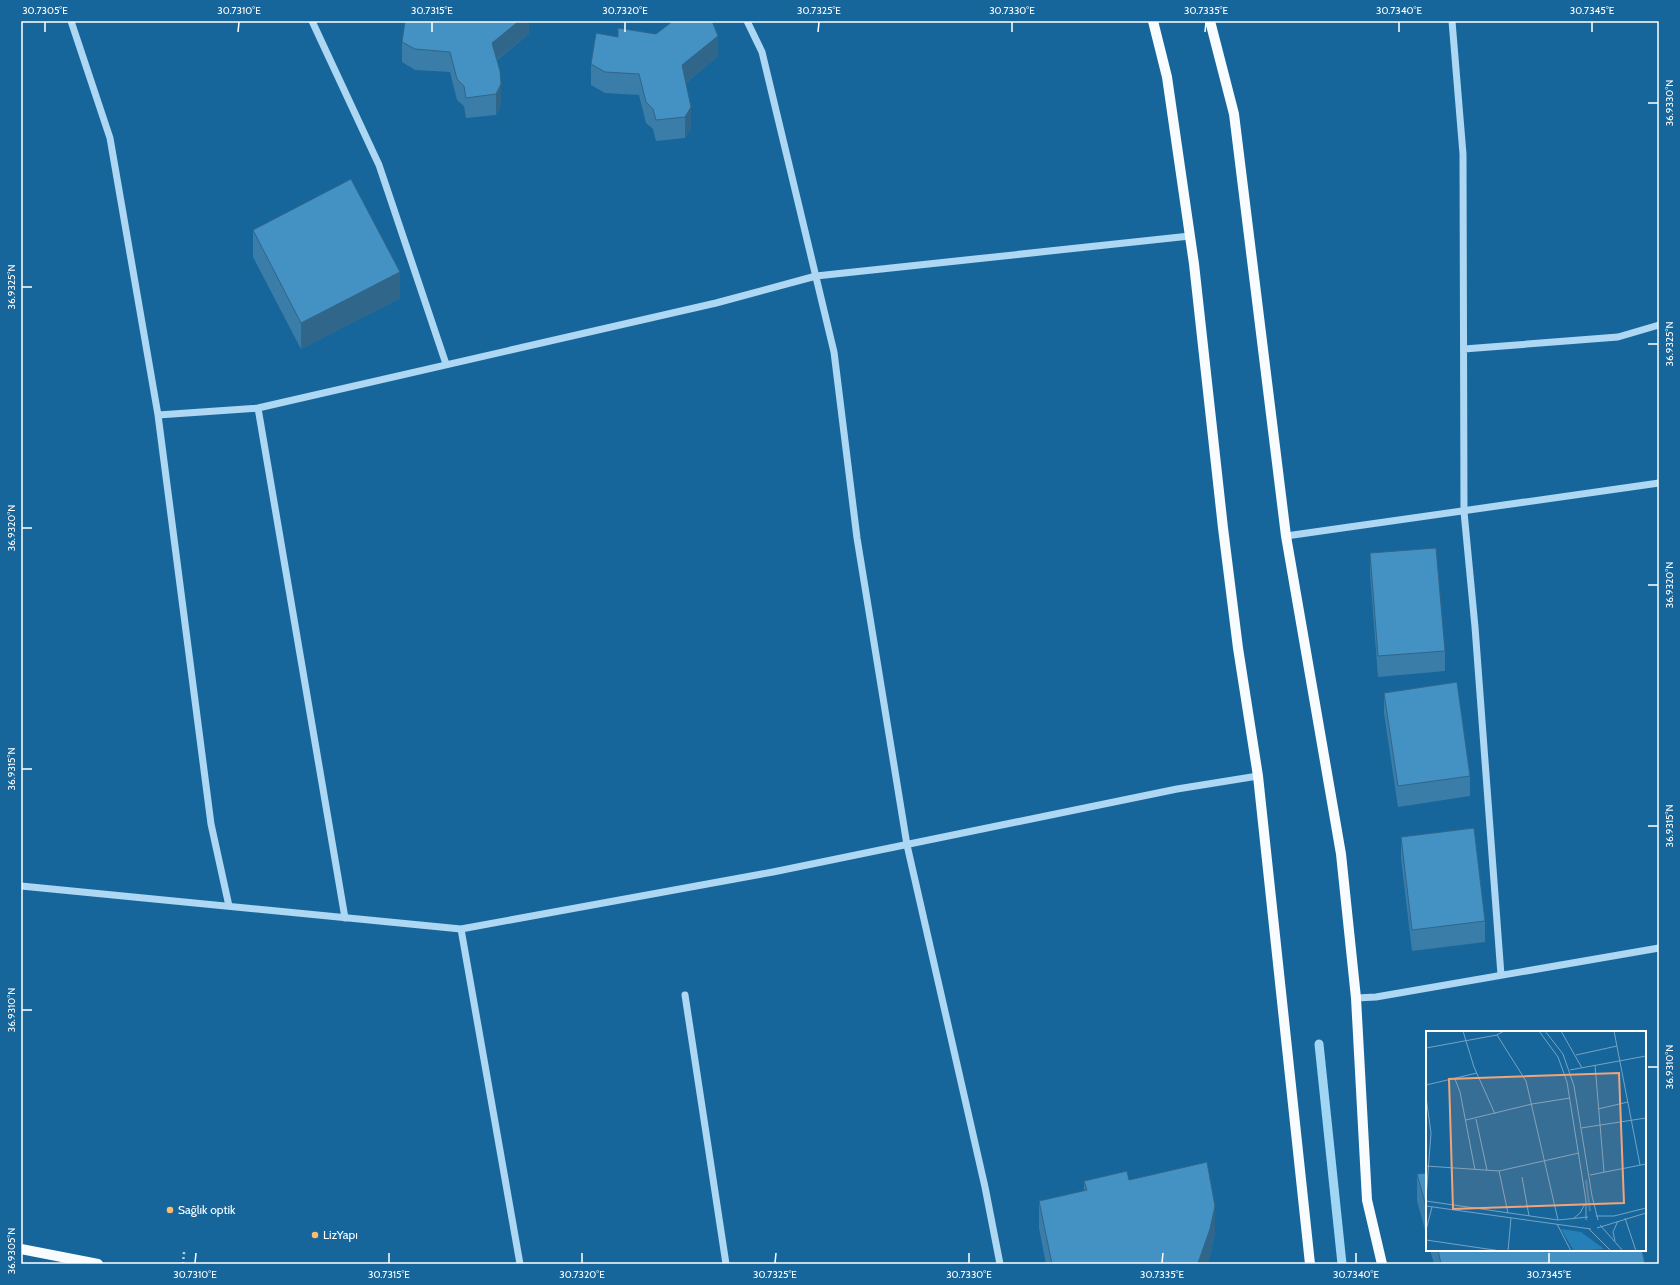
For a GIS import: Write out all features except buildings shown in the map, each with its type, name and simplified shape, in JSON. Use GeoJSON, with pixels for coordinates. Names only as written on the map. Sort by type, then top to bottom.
{"type":"FeatureCollection","features":[{"type":"Feature","properties":{"kind":"main road"},"geometry":{"type":"LineString","coordinates":[[1153,21],[1167,77],[1190,236],[1238,648],[1258,776],[1310,1264]]}},
{"type":"Feature","properties":{"kind":"main road"},"geometry":{"type":"LineString","coordinates":[[1210,21],[1234,114],[1286,536],[1341,854],[1356,998],[1367,1200],[1382,1264]]}},
{"type":"Feature","properties":{"kind":"main road"},"geometry":{"type":"LineString","coordinates":[[21,1250],[98,1264]]}},
{"type":"Feature","properties":{"kind":"main road"},"geometry":{"type":"LineString","coordinates":[[1304,1264],[1309,1250]]}},
{"type":"Feature","properties":{"kind":"street"},"geometry":{"type":"LineString","coordinates":[[71,21],[110,138],[158,415],[211,824],[229,906]]}},
{"type":"Feature","properties":{"kind":"street"},"geometry":{"type":"LineString","coordinates":[[312,21],[379,165],[446,364]]}},
{"type":"Feature","properties":{"kind":"street"},"geometry":{"type":"LineString","coordinates":[[747,21],[762,52],[834,352],[857,538],[907,845],[983,1179],[1000,1264]]}},
{"type":"Feature","properties":{"kind":"street"},"geometry":{"type":"LineString","coordinates":[[1452,21],[1463,154],[1464,512],[1475,627],[1501,975]]}},
{"type":"Feature","properties":{"kind":"street"},"geometry":{"type":"LineString","coordinates":[[158,415],[258,408],[716,303],[816,276],[1190,236]]}},
{"type":"Feature","properties":{"kind":"street"},"geometry":{"type":"LineString","coordinates":[[1464,348],[1618,337],[1659,325]]}},
{"type":"Feature","properties":{"kind":"street"},"geometry":{"type":"LineString","coordinates":[[258,408],[345,918]]}},
{"type":"Feature","properties":{"kind":"street"},"geometry":{"type":"LineString","coordinates":[[1286,536],[1464,512],[1659,483]]}},
{"type":"Feature","properties":{"kind":"street"},"geometry":{"type":"LineString","coordinates":[[21,886],[461,929],[773,872],[1177,790],[1258,776]]}},
{"type":"Feature","properties":{"kind":"street"},"geometry":{"type":"LineString","coordinates":[[461,929],[520,1264]]}},
{"type":"Feature","properties":{"kind":"street"},"geometry":{"type":"LineString","coordinates":[[1356,998],[1376,997],[1659,948]]}},
{"type":"Feature","properties":{"kind":"street"},"geometry":{"type":"LineString","coordinates":[[685,995],[726,1264]]}},
{"type":"Feature","properties":{"kind":"path"},"geometry":{"type":"LineString","coordinates":[[183,1264],[184,1252]]}},
{"type":"Feature","properties":{"kind":"waterway"},"geometry":{"type":"LineString","coordinates":[[1319,1044],[1342,1264]]}},
{"type":"Feature","properties":{"kind":"place","name":"Sağlık optik"},"geometry":{"type":"Point","coordinates":[170,1210]}},
{"type":"Feature","properties":{"kind":"place","name":"LizYapı"},"geometry":{"type":"Point","coordinates":[315,1235]}}]}
